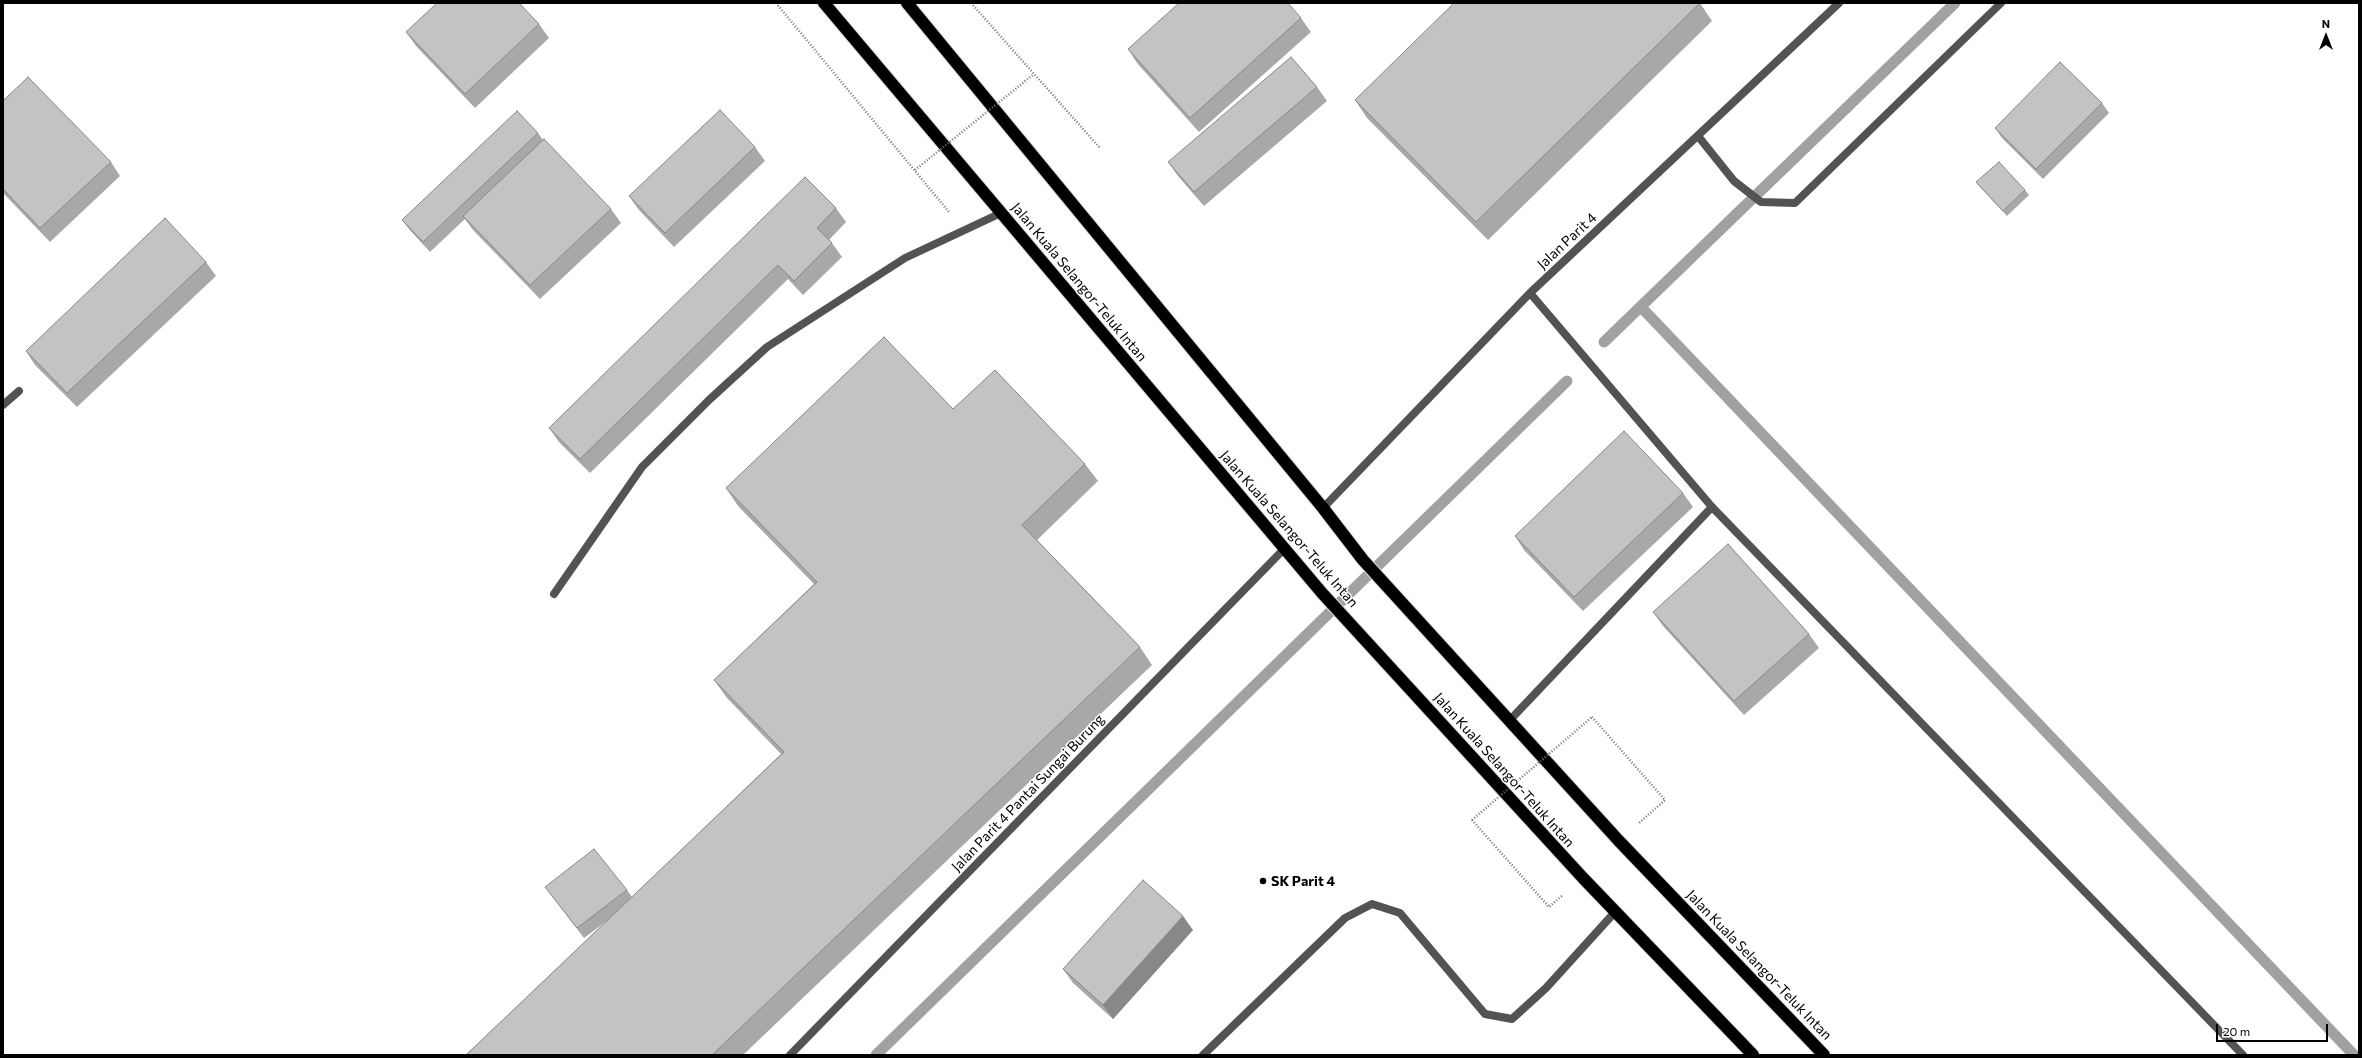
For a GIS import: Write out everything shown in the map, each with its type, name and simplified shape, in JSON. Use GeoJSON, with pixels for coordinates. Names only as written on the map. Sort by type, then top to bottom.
{"type":"FeatureCollection","features":[{"type":"Feature","properties":{"kind":"highway","name":"Jalan Kuala Selangor-Teluk Intan"},"geometry":{"type":"LineString","coordinates":[[824,3],[1322,593],[1615,912],[1753,1055]]}},
{"type":"Feature","properties":{"kind":"highway","name":"Jalan Kuala Selangor-Teluk Intan"},"geometry":{"type":"LineString","coordinates":[[907,3],[1323,508],[1363,560],[1619,841],[1824,1055]]}},
{"type":"Feature","properties":{"kind":"street","name":"Jalan Parit 4"},"geometry":{"type":"LineString","coordinates":[[1323,508],[1530,293],[1839,3]]}},
{"type":"Feature","properties":{"kind":"street"},"geometry":{"type":"LineString","coordinates":[[1698,136],[1734,181],[1762,202],[1795,203],[2001,3]]}},
{"type":"Feature","properties":{"kind":"street"},"geometry":{"type":"LineString","coordinates":[[554,594],[642,467],[767,347],[905,258],[1001,213]]}},
{"type":"Feature","properties":{"kind":"street"},"geometry":{"type":"LineString","coordinates":[[1530,293],[1712,507],[2243,1055]]}},
{"type":"Feature","properties":{"kind":"street"},"geometry":{"type":"LineString","coordinates":[[3,405],[19,391]]}},
{"type":"Feature","properties":{"kind":"street"},"geometry":{"type":"LineString","coordinates":[[1510,720],[1712,507]]}},
{"type":"Feature","properties":{"kind":"street","name":"Jalan Parit 4 Pantai Sungai Burung"},"geometry":{"type":"LineString","coordinates":[[790,1055],[1284,549]]}},
{"type":"Feature","properties":{"kind":"street"},"geometry":{"type":"LineString","coordinates":[[1203,1055],[1344,918],[1372,904],[1400,913],[1485,1014],[1512,1019],[1546,988],[1615,912]]}},
{"type":"Feature","properties":{"kind":"path"},"geometry":{"type":"LineString","coordinates":[[776,3],[965,230]]}},
{"type":"Feature","properties":{"kind":"path"},"geometry":{"type":"LineString","coordinates":[[971,3],[1100,148]]}},
{"type":"Feature","properties":{"kind":"path"},"geometry":{"type":"LineString","coordinates":[[915,170],[1034,74]]}},
{"type":"Feature","properties":{"kind":"path"},"geometry":{"type":"LineString","coordinates":[[1549,907],[1472,820],[1592,716],[1665,800],[1619,841]]}},
{"type":"Feature","properties":{"kind":"building"},"geometry":{"type":"Polygon","coordinates":[[[437,3],[519,3],[539,24],[465,94],[406,32],[437,3]]]}},
{"type":"Feature","properties":{"kind":"building"},"geometry":{"type":"Polygon","coordinates":[[[1179,3],[1288,3],[1301,18],[1190,118],[1128,49],[1179,3]]]}},
{"type":"Feature","properties":{"kind":"building"},"geometry":{"type":"Polygon","coordinates":[[[1454,3],[1700,3],[1476,222],[1355,100],[1454,3]]]}},
{"type":"Feature","properties":{"kind":"building"},"geometry":{"type":"Polygon","coordinates":[[[1291,57],[1317,87],[1194,192],[1168,162],[1291,57]]]}},
{"type":"Feature","properties":{"kind":"building"},"geometry":{"type":"Polygon","coordinates":[[[2060,62],[2102,103],[2036,169],[1995,128],[2060,62]]]}},
{"type":"Feature","properties":{"kind":"building"},"geometry":{"type":"Polygon","coordinates":[[[28,77],[111,162],[40,228],[3,189],[3,101],[28,77]]]}},
{"type":"Feature","properties":{"kind":"building"},"geometry":{"type":"Polygon","coordinates":[[[720,110],[755,147],[665,233],[629,196],[720,110]]]}},
{"type":"Feature","properties":{"kind":"building"},"geometry":{"type":"Polygon","coordinates":[[[517,111],[538,133],[423,242],[402,220],[517,111]]]}},
{"type":"Feature","properties":{"kind":"building"},"geometry":{"type":"Polygon","coordinates":[[[544,139],[611,209],[530,285],[463,216],[544,139]]]}},
{"type":"Feature","properties":{"kind":"building"},"geometry":{"type":"Polygon","coordinates":[[[1999,162],[2025,190],[2003,211],[1976,182],[1999,162]]]}},
{"type":"Feature","properties":{"kind":"building"},"geometry":{"type":"Polygon","coordinates":[[[805,177],[836,208],[817,228],[832,243],[794,281],[778,265],[580,459],[549,428],[805,177]]]}},
{"type":"Feature","properties":{"kind":"building"},"geometry":{"type":"Polygon","coordinates":[[[165,218],[206,262],[67,393],[26,351],[165,218]]]}},
{"type":"Feature","properties":{"kind":"building"},"geometry":{"type":"Polygon","coordinates":[[[884,337],[953,409],[995,370],[1085,464],[1022,525],[1140,647],[712,1055],[466,1055],[784,752],[714,680],[817,582],[726,488],[884,337]]]}},
{"type":"Feature","properties":{"kind":"building"},"geometry":{"type":"Polygon","coordinates":[[[1624,431],[1683,493],[1574,597],[1515,536],[1624,431]]]}},
{"type":"Feature","properties":{"kind":"building"},"geometry":{"type":"Polygon","coordinates":[[[1728,544],[1809,634],[1734,701],[1653,612],[1728,544]]]}},
{"type":"Feature","properties":{"kind":"building"},"geometry":{"type":"Polygon","coordinates":[[[594,849],[627,890],[577,928],[545,887],[594,849]]]}},
{"type":"Feature","properties":{"kind":"building"},"geometry":{"type":"Polygon","coordinates":[[[1143,880],[1183,916],[1103,1005],[1063,969],[1143,880]]]}},
{"type":"Feature","properties":{"kind":"waterway"},"geometry":{"type":"LineString","coordinates":[[1604,342],[1955,3]]}},
{"type":"Feature","properties":{"kind":"waterway"},"geometry":{"type":"LineString","coordinates":[[1641,307],[2354,1055]]}},
{"type":"Feature","properties":{"kind":"waterway"},"geometry":{"type":"LineString","coordinates":[[876,1055],[1567,381]]}},
{"type":"Feature","properties":{"kind":"place","name":"SK Parit 4"},"geometry":{"type":"Point","coordinates":[1263,881]}}]}
